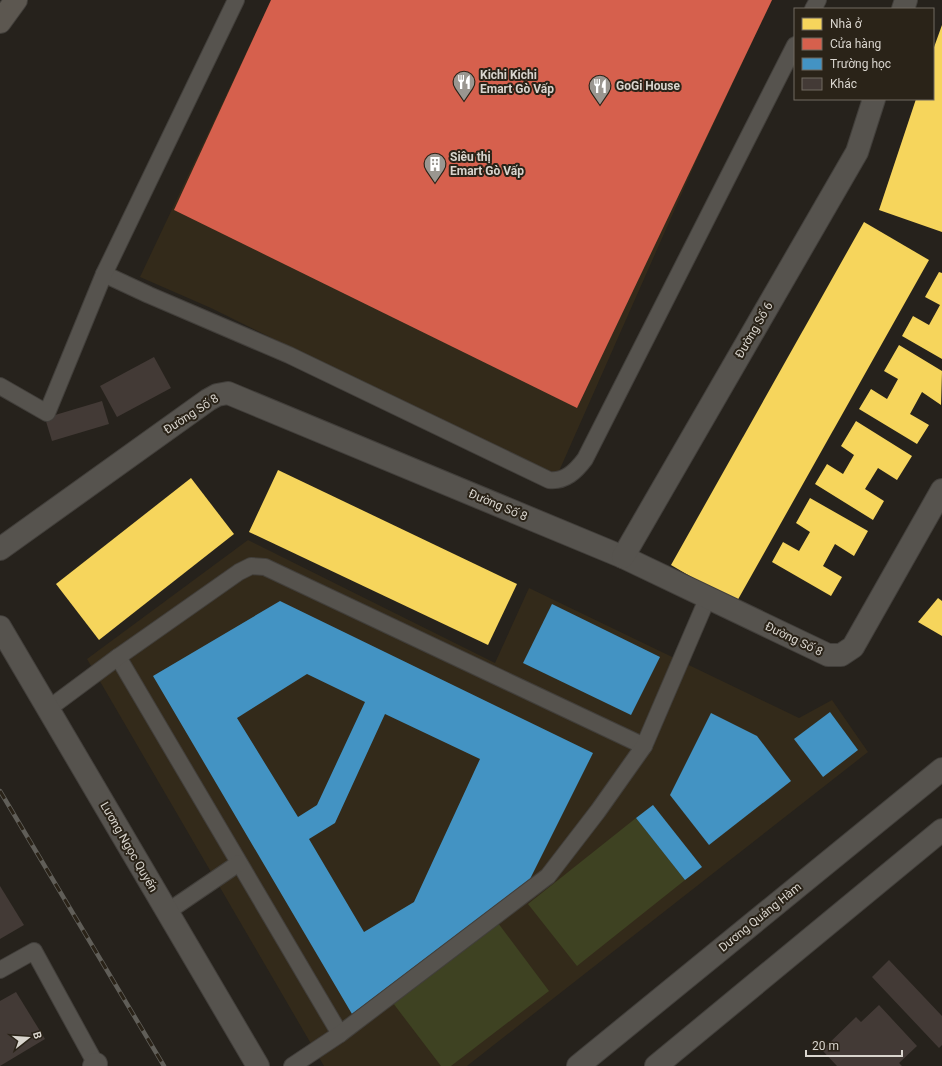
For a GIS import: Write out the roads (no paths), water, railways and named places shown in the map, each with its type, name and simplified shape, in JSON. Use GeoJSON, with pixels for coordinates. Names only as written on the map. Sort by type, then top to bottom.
{"type":"FeatureCollection","features":[{"type":"Feature","properties":{"kind":"main road"},"geometry":{"type":"LineString","coordinates":[[0,22],[16,0]]}},
{"type":"Feature","properties":{"kind":"street","name":"Đường Số 6"},"geometry":{"type":"LineString","coordinates":[[623,557],[857,152],[874,100]]}},
{"type":"Feature","properties":{"kind":"street","name":"Đường Số 8"},"geometry":{"type":"LineString","coordinates":[[0,549],[208,400],[217,395],[228,393],[623,557],[828,655],[841,654],[853,647],[942,490]]}},
{"type":"Feature","properties":{"kind":"street","name":"Lương Ngọc Quyến"},"geometry":{"type":"LineString","coordinates":[[0,627],[258,1066]]}},
{"type":"Feature","properties":{"kind":"street","name":"Dương Quảng Hàm"},"geometry":{"type":"LineString","coordinates":[[578,1066],[942,769]]}},
{"type":"Feature","properties":{"kind":"street"},"geometry":{"type":"LineString","coordinates":[[656,1066],[942,830]]}},
{"type":"Feature","properties":{"kind":"lane"},"geometry":{"type":"LineString","coordinates":[[0,386],[47,413],[104,274],[233,1]]}},
{"type":"Feature","properties":{"kind":"lane"},"geometry":{"type":"LineString","coordinates":[[104,274],[289,355],[549,480],[556,481],[578,468],[585,459],[794,47]]}},
{"type":"Feature","properties":{"kind":"lane"},"geometry":{"type":"LineString","coordinates":[[48,709],[118,657],[239,572],[251,566],[265,567],[644,746]]}},
{"type":"Feature","properties":{"kind":"lane"},"geometry":{"type":"LineString","coordinates":[[292,1066],[340,1034],[548,876],[598,811],[644,746],[708,598]]}},
{"type":"Feature","properties":{"kind":"lane"},"geometry":{"type":"LineString","coordinates":[[118,657],[340,1034]]}},
{"type":"Feature","properties":{"kind":"lane"},"geometry":{"type":"LineString","coordinates":[[167,912],[239,863]]}},
{"type":"Feature","properties":{"kind":"lane"},"geometry":{"type":"LineString","coordinates":[[0,970],[34,951],[96,1065]]}},
{"type":"Feature","properties":{"kind":"railway"},"geometry":{"type":"LineString","coordinates":[[0,791],[164,1066]]}},
{"type":"Feature","properties":{"kind":"place","name":"Kichi Kichi Emart Gò Vấp"},"geometry":{"type":"Point","coordinates":[464,102]}},
{"type":"Feature","properties":{"kind":"place","name":"GoGi House"},"geometry":{"type":"Point","coordinates":[600,106]}},
{"type":"Feature","properties":{"kind":"place","name":"Siêu thị Emart Gò Vấp"},"geometry":{"type":"Point","coordinates":[435,184]}}]}
